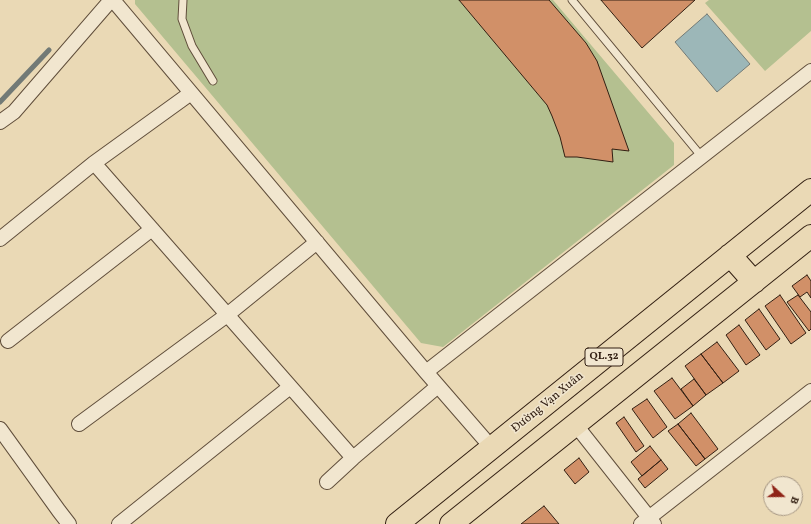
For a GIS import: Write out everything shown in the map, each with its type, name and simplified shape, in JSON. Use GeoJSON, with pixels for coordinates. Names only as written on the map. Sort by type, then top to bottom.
{"type":"FeatureCollection","features":[{"type":"Feature","properties":{"kind":"highway","name":"Đường Vạn Xuân"},"geometry":{"type":"LineString","coordinates":[[397,524],[811,190]]}},
{"type":"Feature","properties":{"kind":"highway","name":"QL.32"},"geometry":{"type":"LineString","coordinates":[[451,524],[811,236]]}},
{"type":"Feature","properties":{"kind":"highway"},"geometry":{"type":"LineString","coordinates":[[730,255],[754,282]]}},
{"type":"Feature","properties":{"kind":"street"},"geometry":{"type":"LineString","coordinates":[[0,122],[14,112],[112,0],[492,448]]}},
{"type":"Feature","properties":{"kind":"street"},"geometry":{"type":"LineString","coordinates":[[426,372],[811,71]]}},
{"type":"Feature","properties":{"kind":"street"},"geometry":{"type":"LineString","coordinates":[[0,239],[94,163],[191,93]]}},
{"type":"Feature","properties":{"kind":"street"},"geometry":{"type":"LineString","coordinates":[[94,163],[353,458]]}},
{"type":"Feature","properties":{"kind":"street"},"geometry":{"type":"LineString","coordinates":[[8,341],[152,229]]}},
{"type":"Feature","properties":{"kind":"street"},"geometry":{"type":"LineString","coordinates":[[79,424],[227,315],[317,242]]}},
{"type":"Feature","properties":{"kind":"street"},"geometry":{"type":"LineString","coordinates":[[327,482],[438,386]]}},
{"type":"Feature","properties":{"kind":"street"},"geometry":{"type":"LineString","coordinates":[[118,524],[290,387]]}},
{"type":"Feature","properties":{"kind":"street"},"geometry":{"type":"LineString","coordinates":[[575,424],[648,522],[811,391]]}},
{"type":"Feature","properties":{"kind":"street"},"geometry":{"type":"LineString","coordinates":[[0,429],[69,524]]}},
{"type":"Feature","properties":{"kind":"lane"},"geometry":{"type":"LineString","coordinates":[[183,0],[182,19],[192,46],[214,81]]}},
{"type":"Feature","properties":{"kind":"lane"},"geometry":{"type":"LineString","coordinates":[[572,0],[702,157]]}},
{"type":"Feature","properties":{"kind":"green space"},"geometry":{"type":"Polygon","coordinates":[[[135,0],[553,0],[674,143],[674,165],[443,347],[421,343],[135,4],[135,0]]]}},
{"type":"Feature","properties":{"kind":"green space"},"geometry":{"type":"Polygon","coordinates":[[[709,0],[811,0],[811,31],[765,71],[705,3],[709,0]]]}},
{"type":"Feature","properties":{"kind":"water"},"geometry":{"type":"Polygon","coordinates":[[[707,14],[750,64],[717,92],[675,42],[707,14]]]}},
{"type":"Feature","properties":{"kind":"building"},"geometry":{"type":"Polygon","coordinates":[[[459,0],[549,0],[586,43],[597,61],[629,151],[612,149],[613,162],[577,157],[565,157],[560,137],[547,105],[459,0]]]}},
{"type":"Feature","properties":{"kind":"building"},"geometry":{"type":"Polygon","coordinates":[[[601,0],[695,0],[642,48],[601,0]]]}},
{"type":"Feature","properties":{"kind":"building"},"geometry":{"type":"Polygon","coordinates":[[[807,275],[811,281],[811,298],[807,292],[800,297],[792,286],[807,275]]]}},
{"type":"Feature","properties":{"kind":"building"},"geometry":{"type":"Polygon","coordinates":[[[780,295],[806,333],[791,344],[765,306],[780,295]]]}},
{"type":"Feature","properties":{"kind":"building"},"geometry":{"type":"Polygon","coordinates":[[[798,295],[811,312],[811,329],[809,331],[787,302],[798,295]]]}},
{"type":"Feature","properties":{"kind":"building"},"geometry":{"type":"Polygon","coordinates":[[[759,309],[780,339],[766,350],[745,320],[759,309]]]}},
{"type":"Feature","properties":{"kind":"building"},"geometry":{"type":"Polygon","coordinates":[[[739,325],[760,355],[746,365],[726,335],[739,325]]]}},
{"type":"Feature","properties":{"kind":"building"},"geometry":{"type":"Polygon","coordinates":[[[717,342],[739,371],[723,383],[701,354],[717,342]]]}},
{"type":"Feature","properties":{"kind":"building"},"geometry":{"type":"Polygon","coordinates":[[[701,354],[723,383],[706,395],[685,366],[701,354]]]}},
{"type":"Feature","properties":{"kind":"building"},"geometry":{"type":"Polygon","coordinates":[[[672,378],[693,406],[675,419],[654,391],[672,378]]]}},
{"type":"Feature","properties":{"kind":"building"},"geometry":{"type":"Polygon","coordinates":[[[694,379],[706,395],[693,406],[681,389],[694,379]]]}},
{"type":"Feature","properties":{"kind":"building"},"geometry":{"type":"Polygon","coordinates":[[[647,399],[667,427],[653,438],[632,409],[647,399]]]}},
{"type":"Feature","properties":{"kind":"building"},"geometry":{"type":"Polygon","coordinates":[[[691,413],[718,449],[705,459],[678,424],[691,413]]]}},
{"type":"Feature","properties":{"kind":"building"},"geometry":{"type":"Polygon","coordinates":[[[624,417],[644,446],[636,452],[616,423],[624,417]]]}},
{"type":"Feature","properties":{"kind":"building"},"geometry":{"type":"Polygon","coordinates":[[[678,424],[705,459],[696,466],[668,431],[678,424]]]}},
{"type":"Feature","properties":{"kind":"building"},"geometry":{"type":"Polygon","coordinates":[[[650,446],[661,460],[642,476],[631,462],[650,446]]]}},
{"type":"Feature","properties":{"kind":"building"},"geometry":{"type":"Polygon","coordinates":[[[579,458],[589,472],[575,484],[564,470],[579,458]]]}},
{"type":"Feature","properties":{"kind":"building"},"geometry":{"type":"Polygon","coordinates":[[[661,460],[668,469],[645,488],[638,479],[661,460]]]}},
{"type":"Feature","properties":{"kind":"building"},"geometry":{"type":"Polygon","coordinates":[[[544,506],[559,524],[521,524],[544,506]]]}},
{"type":"Feature","properties":{"kind":"waterway"},"geometry":{"type":"LineString","coordinates":[[0,102],[49,50]]}}]}
